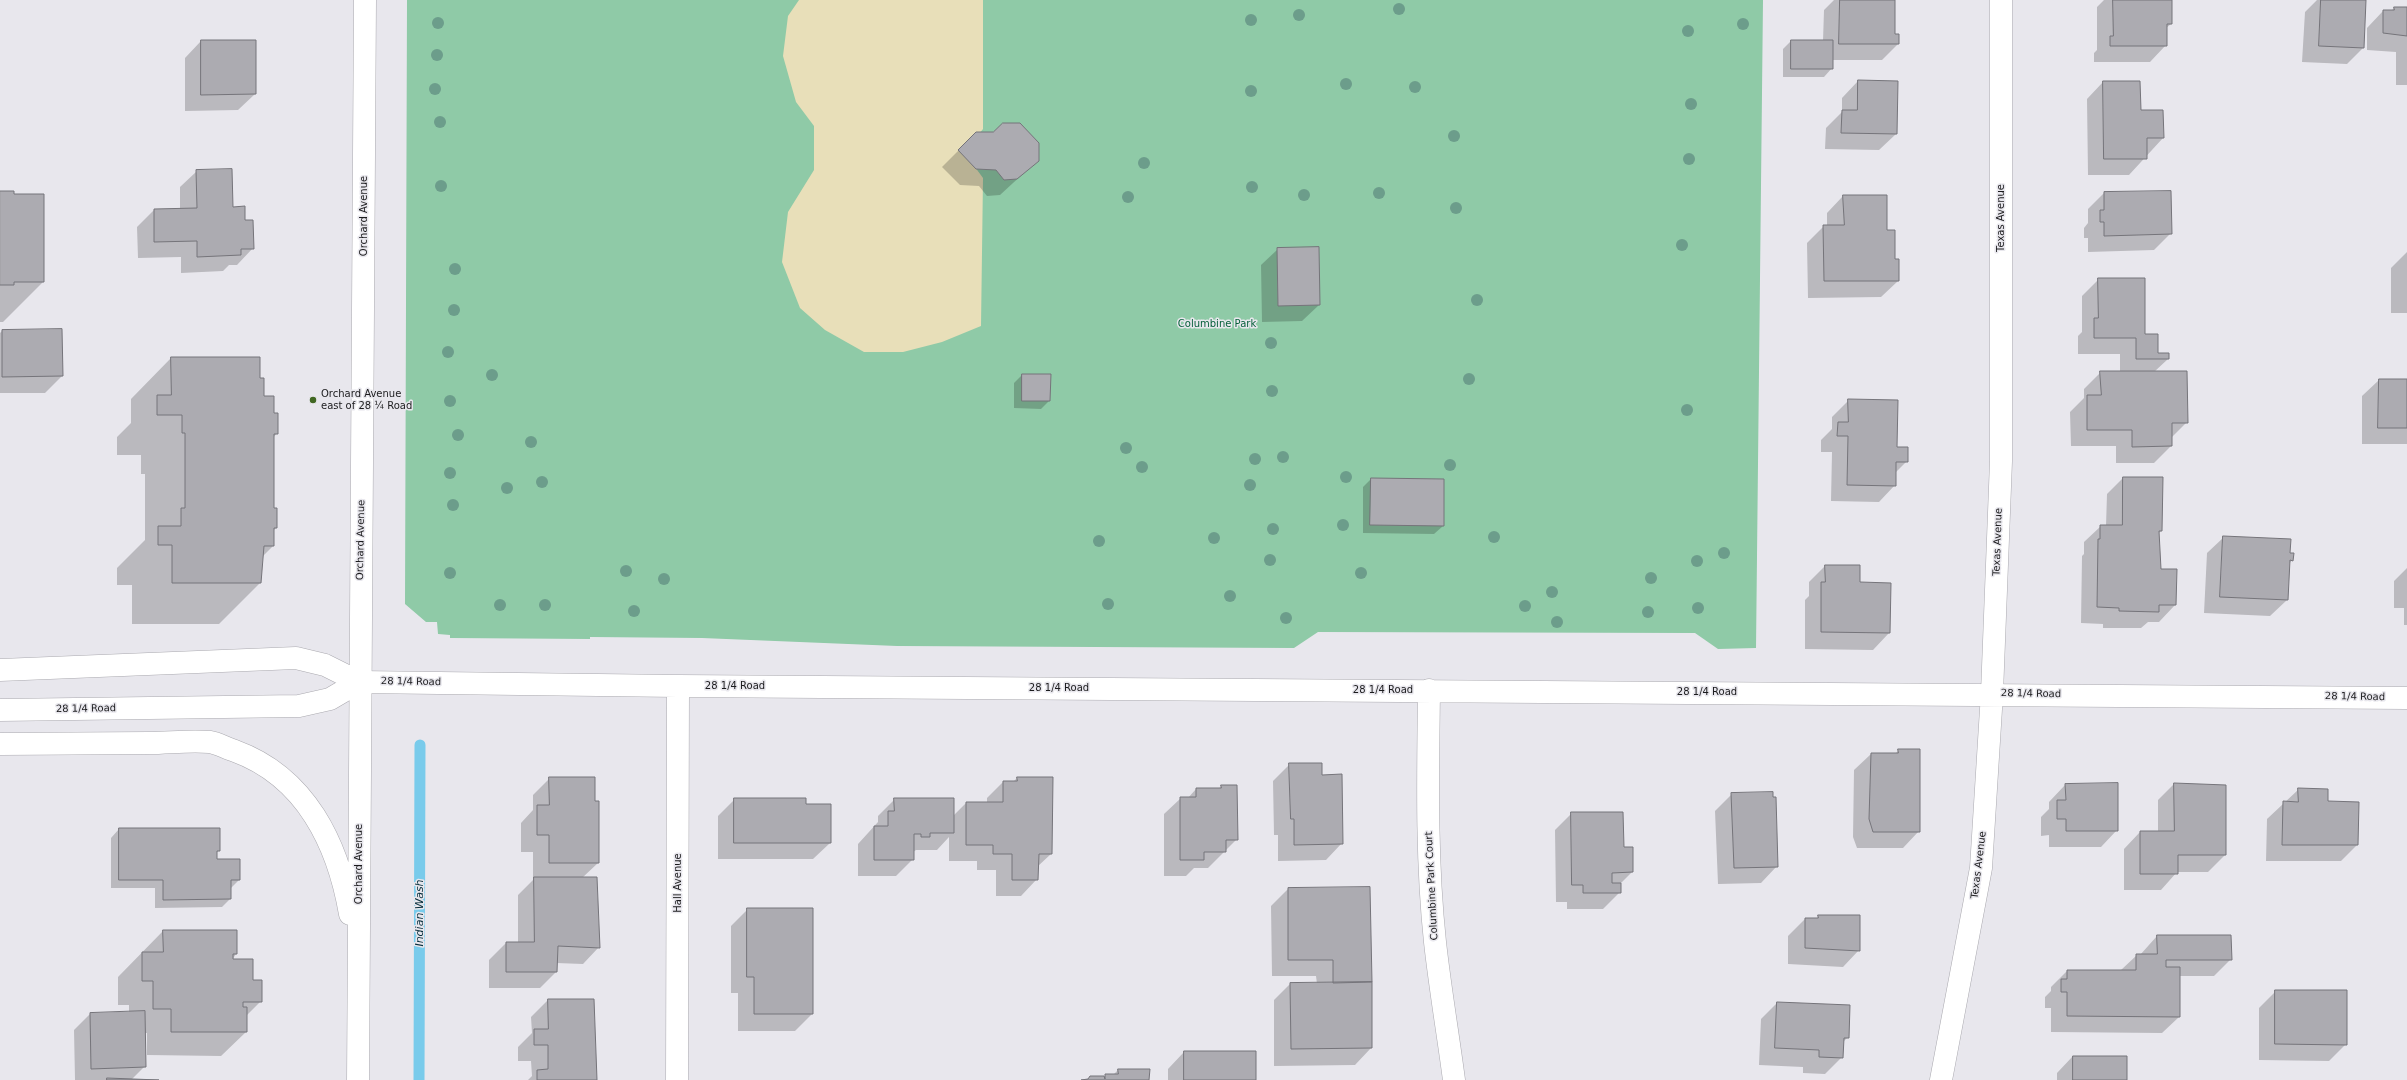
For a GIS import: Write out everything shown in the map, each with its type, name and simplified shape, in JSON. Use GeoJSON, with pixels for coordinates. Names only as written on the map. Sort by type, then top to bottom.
{"type":"FeatureCollection","features":[{"type":"Feature","properties":{"kind":"street","name":"Orchard Avenue"},"geometry":{"type":"LineString","coordinates":[[358,1080],[359,682],[365,0]]}},
{"type":"Feature","properties":{"kind":"street","name":"Texas Avenue"},"geometry":{"type":"LineString","coordinates":[[1940,1080],[1981,868],[1992,693],[2001,461],[2001,0]]}},
{"type":"Feature","properties":{"kind":"street","name":"28 1/4 Road"},"geometry":{"type":"LineString","coordinates":[[0,670],[296,658],[325,665],[359,682],[678,686],[1992,693],[2407,698]]}},
{"type":"Feature","properties":{"kind":"street","name":"28 1/4 Road"},"geometry":{"type":"LineString","coordinates":[[0,710],[299,706],[330,699],[359,682]]}},
{"type":"Feature","properties":{"kind":"street","name":"Hall Avenue"},"geometry":{"type":"LineString","coordinates":[[677,1080],[678,686]]}},
{"type":"Feature","properties":{"kind":"street","name":"Columbine Park Court"},"geometry":{"type":"LineString","coordinates":[[1429,690],[1427,781],[1431,893],[1435,942],[1454,1080]]}},
{"type":"Feature","properties":{"kind":"street"},"geometry":{"type":"LineString","coordinates":[[0,744],[211,742],[249,756],[275,771],[298,791],[318,821],[334,858],[347,895],[358,963]]}},
{"type":"Feature","properties":{"kind":"green space","name":"Columbine Park"},"geometry":{"type":"Polygon","coordinates":[[[407,0],[1763,0],[1756,648],[1718,649],[1695,633],[1318,632],[1294,648],[897,646],[702,638],[450,638],[450,635],[438,634],[437,622],[426,622],[405,604],[407,0]]]}},
{"type":"Feature","properties":{"kind":"sand"},"geometry":{"type":"Polygon","coordinates":[[[799,0],[983,0],[983,129],[964,152],[983,178],[981,326],[942,342],[903,352],[864,352],[825,330],[800,308],[782,262],[788,212],[814,170],[814,126],[796,102],[783,56],[788,16],[799,0]]]}},
{"type":"Feature","properties":{"kind":"building"},"geometry":{"type":"Polygon","coordinates":[[[1840,0],[1895,0],[1895,34],[1899,34],[1899,44],[1839,44],[1840,0]]]}},
{"type":"Feature","properties":{"kind":"building"},"geometry":{"type":"Polygon","coordinates":[[[2113,0],[2172,0],[2172,24],[2167,24],[2167,46],[2110,46],[2110,36],[2113,36],[2113,0]]]}},
{"type":"Feature","properties":{"kind":"building"},"geometry":{"type":"Polygon","coordinates":[[[2321,0],[2366,0],[2364,48],[2319,46],[2321,0]]]}},
{"type":"Feature","properties":{"kind":"building"},"geometry":{"type":"Polygon","coordinates":[[[2394,7],[2407,7],[2407,36],[2383,33],[2383,10],[2394,10],[2394,7]]]}},
{"type":"Feature","properties":{"kind":"building"},"geometry":{"type":"Polygon","coordinates":[[[201,40],[256,40],[256,94],[201,95],[201,40]]]}},
{"type":"Feature","properties":{"kind":"building"},"geometry":{"type":"Polygon","coordinates":[[[1791,40],[1833,40],[1833,69],[1791,69],[1791,40]]]}},
{"type":"Feature","properties":{"kind":"building"},"geometry":{"type":"Polygon","coordinates":[[[1858,80],[1898,81],[1897,134],[1841,133],[1842,110],[1857,110],[1858,80]]]}},
{"type":"Feature","properties":{"kind":"building"},"geometry":{"type":"Polygon","coordinates":[[[2103,81],[2140,81],[2141,110],[2163,110],[2164,138],[2147,138],[2147,159],[2104,159],[2103,81]]]}},
{"type":"Feature","properties":{"kind":"building"},"geometry":{"type":"Polygon","coordinates":[[[1003,123],[1020,123],[1039,143],[1039,161],[1017,179],[1004,180],[996,170],[976,169],[958,150],[976,132],[993,132],[1003,123]]]}},
{"type":"Feature","properties":{"kind":"building"},"geometry":{"type":"Polygon","coordinates":[[[232,169],[233,207],[245,206],[245,220],[253,220],[254,249],[241,249],[241,255],[197,257],[197,241],[154,242],[154,209],[197,208],[196,170],[232,169]]]}},
{"type":"Feature","properties":{"kind":"building"},"geometry":{"type":"Polygon","coordinates":[[[0,191],[14,191],[14,194],[44,194],[44,282],[14,282],[14,285],[0,285],[0,191]]]}},
{"type":"Feature","properties":{"kind":"building"},"geometry":{"type":"Polygon","coordinates":[[[2171,191],[2172,234],[2104,236],[2104,222],[2100,222],[2100,210],[2104,210],[2104,192],[2171,191]]]}},
{"type":"Feature","properties":{"kind":"building"},"geometry":{"type":"Polygon","coordinates":[[[1843,195],[1887,195],[1887,230],[1895,230],[1895,259],[1899,259],[1899,281],[1824,281],[1823,225],[1844,225],[1843,195]]]}},
{"type":"Feature","properties":{"kind":"building"},"geometry":{"type":"Polygon","coordinates":[[[1319,247],[1320,305],[1278,306],[1277,248],[1319,247]]]}},
{"type":"Feature","properties":{"kind":"building"},"geometry":{"type":"Polygon","coordinates":[[[2098,278],[2145,278],[2145,334],[2158,334],[2158,353],[2169,353],[2169,359],[2136,359],[2136,338],[2094,338],[2094,318],[2098,318],[2098,278]]]}},
{"type":"Feature","properties":{"kind":"building"},"geometry":{"type":"Polygon","coordinates":[[[62,329],[63,376],[2,377],[2,330],[62,329]]]}},
{"type":"Feature","properties":{"kind":"building"},"geometry":{"type":"Polygon","coordinates":[[[171,357],[260,357],[260,378],[264,378],[264,396],[274,396],[274,413],[278,413],[278,434],[274,434],[274,508],[277,508],[277,528],[274,528],[274,546],[264,546],[261,583],[172,583],[172,545],[158,545],[158,526],[181,526],[181,508],[185,508],[185,433],[182,433],[182,415],[157,415],[157,395],[171,395],[171,357]]]}},
{"type":"Feature","properties":{"kind":"building"},"geometry":{"type":"Polygon","coordinates":[[[2100,371],[2187,371],[2188,423],[2172,423],[2172,446],[2132,447],[2132,430],[2087,430],[2087,395],[2101,395],[2100,371]]]}},
{"type":"Feature","properties":{"kind":"building"},"geometry":{"type":"Polygon","coordinates":[[[1022,374],[1051,374],[1050,401],[1022,401],[1022,374]]]}},
{"type":"Feature","properties":{"kind":"building"},"geometry":{"type":"Polygon","coordinates":[[[2379,379],[2407,379],[2407,428],[2378,428],[2379,379]]]}},
{"type":"Feature","properties":{"kind":"building"},"geometry":{"type":"Polygon","coordinates":[[[1848,399],[1898,400],[1897,447],[1908,447],[1908,462],[1896,462],[1896,486],[1847,485],[1848,436],[1837,436],[1838,422],[1848,422],[1848,399]]]}},
{"type":"Feature","properties":{"kind":"building"},"geometry":{"type":"Polygon","coordinates":[[[2123,477],[2163,477],[2162,531],[2159,531],[2161,569],[2177,569],[2176,605],[2159,605],[2159,612],[2119,611],[2119,608],[2097,607],[2098,539],[2100,539],[2100,525],[2122,525],[2123,477]]]}},
{"type":"Feature","properties":{"kind":"building"},"geometry":{"type":"Polygon","coordinates":[[[1371,478],[1444,479],[1444,526],[1370,525],[1371,478]]]}},
{"type":"Feature","properties":{"kind":"building"},"geometry":{"type":"Polygon","coordinates":[[[2223,536],[2291,539],[2290,553],[2294,553],[2293,561],[2290,560],[2288,600],[2220,597],[2223,536]]]}},
{"type":"Feature","properties":{"kind":"building"},"geometry":{"type":"Polygon","coordinates":[[[1825,565],[1860,565],[1860,582],[1891,583],[1890,633],[1821,632],[1821,582],[1825,582],[1825,565]]]}},
{"type":"Feature","properties":{"kind":"building"},"geometry":{"type":"Polygon","coordinates":[[[1898,749],[1920,749],[1920,832],[1873,832],[1869,819],[1871,753],[1898,753],[1898,749]]]}},
{"type":"Feature","properties":{"kind":"building"},"geometry":{"type":"Polygon","coordinates":[[[1289,763],[1322,763],[1322,775],[1342,774],[1343,844],[1294,845],[1294,819],[1291,819],[1289,763]]]}},
{"type":"Feature","properties":{"kind":"building"},"geometry":{"type":"Polygon","coordinates":[[[549,777],[595,777],[595,801],[599,801],[599,863],[549,863],[549,835],[537,835],[537,805],[549,805],[549,777]]]}},
{"type":"Feature","properties":{"kind":"building"},"geometry":{"type":"Polygon","coordinates":[[[1017,777],[1053,777],[1052,854],[1039,854],[1038,880],[1012,880],[1012,854],[993,854],[993,845],[966,845],[966,802],[1003,802],[1003,781],[1017,781],[1017,777]]]}},
{"type":"Feature","properties":{"kind":"building"},"geometry":{"type":"Polygon","coordinates":[[[2118,783],[2118,831],[2066,831],[2066,819],[2057,819],[2057,800],[2066,800],[2065,784],[2118,783]]]}},
{"type":"Feature","properties":{"kind":"building"},"geometry":{"type":"Polygon","coordinates":[[[2174,783],[2226,785],[2226,855],[2178,855],[2178,874],[2140,874],[2140,831],[2174,831],[2174,783]]]}},
{"type":"Feature","properties":{"kind":"building"},"geometry":{"type":"Polygon","coordinates":[[[1221,785],[1237,785],[1238,840],[1226,840],[1226,852],[1204,852],[1204,860],[1180,860],[1180,797],[1196,797],[1196,788],[1221,788],[1221,785]]]}},
{"type":"Feature","properties":{"kind":"building"},"geometry":{"type":"Polygon","coordinates":[[[2298,788],[2328,789],[2328,801],[2359,802],[2358,845],[2282,845],[2283,801],[2298,802],[2298,788]]]}},
{"type":"Feature","properties":{"kind":"building"},"geometry":{"type":"Polygon","coordinates":[[[1773,792],[1773,797],[1776,797],[1778,867],[1734,868],[1731,793],[1773,792]]]}},
{"type":"Feature","properties":{"kind":"building"},"geometry":{"type":"Polygon","coordinates":[[[734,798],[806,798],[806,804],[831,804],[831,843],[734,843],[734,798]]]}},
{"type":"Feature","properties":{"kind":"building"},"geometry":{"type":"Polygon","coordinates":[[[894,798],[954,798],[954,833],[930,833],[930,837],[921,837],[921,834],[914,834],[914,860],[874,860],[874,826],[888,826],[888,811],[894,811],[894,798]]]}},
{"type":"Feature","properties":{"kind":"building"},"geometry":{"type":"Polygon","coordinates":[[[1571,812],[1623,812],[1624,847],[1633,847],[1633,872],[1612,873],[1612,883],[1621,883],[1621,893],[1583,893],[1583,885],[1572,885],[1571,812]]]}},
{"type":"Feature","properties":{"kind":"building"},"geometry":{"type":"Polygon","coordinates":[[[119,828],[220,828],[220,851],[217,851],[217,859],[240,859],[240,880],[231,880],[231,899],[163,900],[163,880],[119,880],[119,828]]]}},
{"type":"Feature","properties":{"kind":"building"},"geometry":{"type":"Polygon","coordinates":[[[534,877],[597,877],[600,948],[558,946],[557,972],[506,972],[506,942],[534,942],[534,877]]]}},
{"type":"Feature","properties":{"kind":"building"},"geometry":{"type":"Polygon","coordinates":[[[1370,887],[1372,982],[1333,983],[1333,960],[1288,960],[1288,888],[1370,887]]]}},
{"type":"Feature","properties":{"kind":"building"},"geometry":{"type":"Polygon","coordinates":[[[747,908],[813,908],[813,1014],[754,1014],[754,977],[747,977],[747,908]]]}},
{"type":"Feature","properties":{"kind":"building"},"geometry":{"type":"Polygon","coordinates":[[[1818,915],[1860,915],[1860,951],[1805,948],[1805,918],[1818,918],[1818,915]]]}},
{"type":"Feature","properties":{"kind":"building"},"geometry":{"type":"Polygon","coordinates":[[[163,930],[237,930],[237,954],[233,954],[233,959],[253,959],[253,980],[262,980],[262,1002],[243,1002],[243,1007],[247,1007],[247,1032],[171,1032],[171,1009],[153,1009],[153,981],[142,981],[142,952],[163,952],[163,930]]]}},
{"type":"Feature","properties":{"kind":"building"},"geometry":{"type":"Polygon","coordinates":[[[2157,935],[2231,935],[2232,960],[2166,960],[2166,967],[2180,967],[2180,1017],[2067,1016],[2067,992],[2061,992],[2061,979],[2067,979],[2067,970],[2136,970],[2136,954],[2157,954],[2157,935]]]}},
{"type":"Feature","properties":{"kind":"building"},"geometry":{"type":"Polygon","coordinates":[[[1372,982],[1372,1048],[1291,1049],[1290,983],[1372,982]]]}},
{"type":"Feature","properties":{"kind":"building"},"geometry":{"type":"Polygon","coordinates":[[[2275,990],[2347,990],[2347,1045],[2275,1044],[2275,990]]]}},
{"type":"Feature","properties":{"kind":"building"},"geometry":{"type":"Polygon","coordinates":[[[548,999],[594,999],[597,1080],[537,1080],[537,1070],[548,1069],[548,1045],[534,1045],[534,1029],[548,1029],[548,999]]]}},
{"type":"Feature","properties":{"kind":"building"},"geometry":{"type":"Polygon","coordinates":[[[1777,1002],[1850,1005],[1849,1038],[1844,1038],[1843,1058],[1819,1057],[1819,1050],[1775,1048],[1777,1002]]]}},
{"type":"Feature","properties":{"kind":"building"},"geometry":{"type":"Polygon","coordinates":[[[145,1011],[146,1067],[91,1069],[90,1013],[145,1011]]]}},
{"type":"Feature","properties":{"kind":"building"},"geometry":{"type":"Polygon","coordinates":[[[1184,1051],[1256,1051],[1256,1080],[1184,1080],[1184,1051]]]}},
{"type":"Feature","properties":{"kind":"building"},"geometry":{"type":"Polygon","coordinates":[[[2073,1056],[2127,1056],[2127,1080],[2073,1080],[2073,1056]]]}},
{"type":"Feature","properties":{"kind":"building"},"geometry":{"type":"Polygon","coordinates":[[[1118,1069],[1150,1069],[1149,1080],[1081,1080],[1088,1079],[1090,1076],[1104,1076],[1105,1079],[1105,1074],[1118,1074],[1118,1069]]]}},
{"type":"Feature","properties":{"kind":"building"},"geometry":{"type":"Polygon","coordinates":[[[107,1078],[159,1080],[107,1080],[107,1078]]]}},
{"type":"Feature","properties":{"kind":"waterway","name":"Indian Wash"},"geometry":{"type":"LineString","coordinates":[[419,1080],[420,745]]}},
{"type":"Feature","properties":{"kind":"place","name":"Orchard Avenue east of 28 ¼ Road"},"geometry":{"type":"Point","coordinates":[313,400]}}]}
